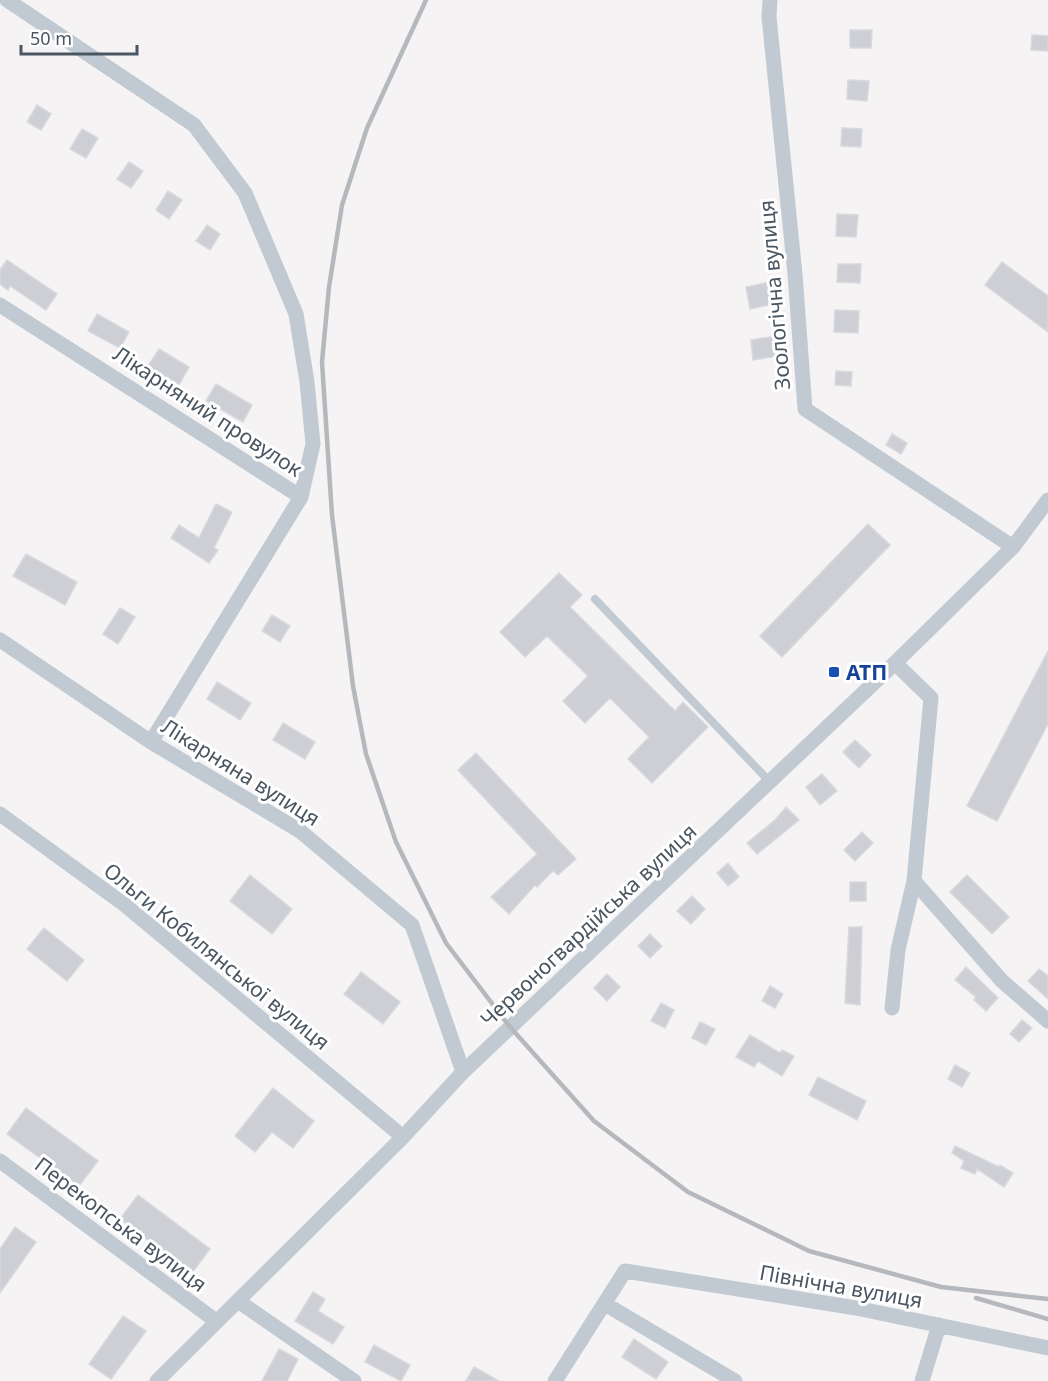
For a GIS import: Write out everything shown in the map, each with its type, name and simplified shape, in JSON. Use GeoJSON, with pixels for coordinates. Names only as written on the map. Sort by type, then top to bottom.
{"type":"FeatureCollection","features":[{"type":"Feature","properties":{"kind":"street"},"geometry":{"type":"LineString","coordinates":[[7,0],[194,125],[245,193],[296,314],[307,382],[313,444],[301,497]]}},
{"type":"Feature","properties":{"kind":"street","name":"Зоологічна вулиця"},"geometry":{"type":"LineString","coordinates":[[770,0],[769,17],[795,274],[805,410],[1013,547]]}},
{"type":"Feature","properties":{"kind":"street","name":"Лікарняний провулок"},"geometry":{"type":"LineString","coordinates":[[0,305],[301,497],[151,742]]}},
{"type":"Feature","properties":{"kind":"street","name":"Червоногвардійська вулиця"},"geometry":{"type":"LineString","coordinates":[[157,1381],[403,1137],[463,1072],[895,663],[1013,547],[1048,500]]}},
{"type":"Feature","properties":{"kind":"street","name":"Лікарняна вулиця"},"geometry":{"type":"LineString","coordinates":[[0,640],[151,742],[300,831],[412,924],[463,1072]]}},
{"type":"Feature","properties":{"kind":"street"},"geometry":{"type":"LineString","coordinates":[[892,1008],[898,950],[914,881],[931,698],[895,663]]}},
{"type":"Feature","properties":{"kind":"street","name":"Ольги Кобилянської вулиця"},"geometry":{"type":"LineString","coordinates":[[0,814],[125,905],[403,1137]]}},
{"type":"Feature","properties":{"kind":"street"},"geometry":{"type":"LineString","coordinates":[[914,881],[1002,981],[1048,1021]]}},
{"type":"Feature","properties":{"kind":"street","name":"Перекопська вулиця"},"geometry":{"type":"LineString","coordinates":[[0,1161],[216,1321]]}},
{"type":"Feature","properties":{"kind":"street","name":"Північна вулиця"},"geometry":{"type":"LineString","coordinates":[[605,1304],[625,1271],[824,1303],[1048,1348]]}},
{"type":"Feature","properties":{"kind":"street"},"geometry":{"type":"LineString","coordinates":[[238,1301],[354,1381]]}},
{"type":"Feature","properties":{"kind":"street"},"geometry":{"type":"LineString","coordinates":[[555,1381],[605,1304],[735,1381]]}},
{"type":"Feature","properties":{"kind":"street"},"geometry":{"type":"LineString","coordinates":[[922,1381],[939,1325]]}},
{"type":"Feature","properties":{"kind":"lane"},"geometry":{"type":"LineString","coordinates":[[595,599],[770,782]]}},
{"type":"Feature","properties":{"kind":"building"},"geometry":{"type":"Polygon","coordinates":[[[850,30],[872,30],[871,48],[850,48],[850,30]]]}},
{"type":"Feature","properties":{"kind":"building"},"geometry":{"type":"Polygon","coordinates":[[[1032,35],[1048,36],[1048,51],[1031,50],[1032,35]]]}},
{"type":"Feature","properties":{"kind":"building"},"geometry":{"type":"Polygon","coordinates":[[[848,80],[869,81],[867,101],[847,99],[848,80]]]}},
{"type":"Feature","properties":{"kind":"building"},"geometry":{"type":"Polygon","coordinates":[[[37,105],[51,114],[41,130],[27,122],[37,105]]]}},
{"type":"Feature","properties":{"kind":"building"},"geometry":{"type":"Polygon","coordinates":[[[842,128],[862,129],[861,147],[841,146],[842,128]]]}},
{"type":"Feature","properties":{"kind":"building"},"geometry":{"type":"Polygon","coordinates":[[[82,129],[98,138],[86,158],[70,149],[82,129]]]}},
{"type":"Feature","properties":{"kind":"building"},"geometry":{"type":"Polygon","coordinates":[[[129,162],[143,171],[131,188],[117,179],[129,162]]]}},
{"type":"Feature","properties":{"kind":"building"},"geometry":{"type":"Polygon","coordinates":[[[168,191],[182,200],[169,219],[156,210],[168,191]]]}},
{"type":"Feature","properties":{"kind":"building"},"geometry":{"type":"Polygon","coordinates":[[[837,214],[858,215],[856,237],[836,236],[837,214]]]}},
{"type":"Feature","properties":{"kind":"building"},"geometry":{"type":"Polygon","coordinates":[[[207,225],[220,234],[210,250],[196,241],[207,225]]]}},
{"type":"Feature","properties":{"kind":"building"},"geometry":{"type":"Polygon","coordinates":[[[7,260],[57,294],[46,310],[10,286],[8,290],[0,284],[0,270],[7,260]]]}},
{"type":"Feature","properties":{"kind":"building"},"geometry":{"type":"Polygon","coordinates":[[[1002,262],[1048,296],[1048,332],[985,285],[1002,262]]]}},
{"type":"Feature","properties":{"kind":"building"},"geometry":{"type":"Polygon","coordinates":[[[838,264],[861,264],[860,283],[837,282],[838,264]]]}},
{"type":"Feature","properties":{"kind":"building"},"geometry":{"type":"Polygon","coordinates":[[[770,282],[774,304],[750,309],[746,287],[770,282]]]}},
{"type":"Feature","properties":{"kind":"building"},"geometry":{"type":"Polygon","coordinates":[[[835,310],[859,311],[858,333],[834,332],[835,310]]]}},
{"type":"Feature","properties":{"kind":"building"},"geometry":{"type":"Polygon","coordinates":[[[97,314],[129,332],[120,348],[88,331],[97,314]]]}},
{"type":"Feature","properties":{"kind":"building"},"geometry":{"type":"Polygon","coordinates":[[[775,336],[777,356],[753,360],[751,340],[775,336]]]}},
{"type":"Feature","properties":{"kind":"building"},"geometry":{"type":"Polygon","coordinates":[[[159,349],[189,367],[179,385],[148,366],[159,349]]]}},
{"type":"Feature","properties":{"kind":"building"},"geometry":{"type":"Polygon","coordinates":[[[836,371],[852,372],[851,386],[835,385],[836,371]]]}},
{"type":"Feature","properties":{"kind":"building"},"geometry":{"type":"Polygon","coordinates":[[[216,384],[252,405],[243,422],[206,401],[216,384]]]}},
{"type":"Feature","properties":{"kind":"building"},"geometry":{"type":"Polygon","coordinates":[[[892,434],[907,443],[901,454],[886,445],[892,434]]]}},
{"type":"Feature","properties":{"kind":"building"},"geometry":{"type":"Polygon","coordinates":[[[216,504],[232,512],[214,548],[218,550],[209,563],[171,538],[179,525],[199,538],[216,504]]]}},
{"type":"Feature","properties":{"kind":"building"},"geometry":{"type":"Polygon","coordinates":[[[868,524],[890,545],[782,657],[760,636],[868,524]]]}},
{"type":"Feature","properties":{"kind":"building"},"geometry":{"type":"Polygon","coordinates":[[[26,554],[77,582],[65,605],[13,576],[26,554]]]}},
{"type":"Feature","properties":{"kind":"building"},"geometry":{"type":"Polygon","coordinates":[[[559,573],[582,595],[570,607],[675,711],[683,702],[708,727],[652,783],[628,759],[649,737],[610,698],[585,723],[563,701],[588,676],[547,636],[525,657],[500,632],[559,573]]]}},
{"type":"Feature","properties":{"kind":"building"},"geometry":{"type":"Polygon","coordinates":[[[120,608],[135,617],[118,644],[103,634],[120,608]]]}},
{"type":"Feature","properties":{"kind":"building"},"geometry":{"type":"Polygon","coordinates":[[[272,615],[290,626],[280,642],[262,631],[272,615]]]}},
{"type":"Feature","properties":{"kind":"building"},"geometry":{"type":"Polygon","coordinates":[[[1048,651],[1048,724],[997,821],[967,806],[1048,651]]]}},
{"type":"Feature","properties":{"kind":"building"},"geometry":{"type":"Polygon","coordinates":[[[217,682],[251,703],[240,720],[207,699],[217,682]]]}},
{"type":"Feature","properties":{"kind":"building"},"geometry":{"type":"Polygon","coordinates":[[[283,723],[315,742],[305,759],[273,740],[283,723]]]}},
{"type":"Feature","properties":{"kind":"building"},"geometry":{"type":"Polygon","coordinates":[[[855,740],[871,755],[859,768],[843,752],[855,740]]]}},
{"type":"Feature","properties":{"kind":"building"},"geometry":{"type":"Polygon","coordinates":[[[476,753],[576,859],[558,875],[553,871],[537,887],[535,885],[509,914],[491,897],[537,854],[458,770],[476,753]]]}},
{"type":"Feature","properties":{"kind":"building"},"geometry":{"type":"Polygon","coordinates":[[[822,774],[837,791],[820,805],[806,787],[822,774]]]}},
{"type":"Feature","properties":{"kind":"building"},"geometry":{"type":"Polygon","coordinates":[[[786,807],[799,820],[757,854],[747,843],[775,820],[786,807]]]}},
{"type":"Feature","properties":{"kind":"building"},"geometry":{"type":"Polygon","coordinates":[[[862,832],[873,843],[855,861],[844,850],[862,832]]]}},
{"type":"Feature","properties":{"kind":"building"},"geometry":{"type":"Polygon","coordinates":[[[728,863],[739,877],[728,886],[717,873],[728,863]]]}},
{"type":"Feature","properties":{"kind":"building"},"geometry":{"type":"Polygon","coordinates":[[[250,875],[292,909],[272,934],[230,901],[250,875]]]}},
{"type":"Feature","properties":{"kind":"building"},"geometry":{"type":"Polygon","coordinates":[[[967,875],[1009,917],[992,934],[950,892],[967,875]]]}},
{"type":"Feature","properties":{"kind":"building"},"geometry":{"type":"Polygon","coordinates":[[[850,882],[866,882],[866,901],[850,901],[850,882]]]}},
{"type":"Feature","properties":{"kind":"building"},"geometry":{"type":"Polygon","coordinates":[[[692,896],[705,909],[691,924],[677,911],[692,896]]]}},
{"type":"Feature","properties":{"kind":"building"},"geometry":{"type":"Polygon","coordinates":[[[849,927],[862,927],[860,1005],[845,1003],[849,927]]]}},
{"type":"Feature","properties":{"kind":"building"},"geometry":{"type":"Polygon","coordinates":[[[44,928],[84,960],[67,981],[27,949],[44,928]]]}},
{"type":"Feature","properties":{"kind":"building"},"geometry":{"type":"Polygon","coordinates":[[[650,934],[662,946],[650,958],[638,946],[650,934]]]}},
{"type":"Feature","properties":{"kind":"building"},"geometry":{"type":"Polygon","coordinates":[[[966,967],[998,998],[986,1011],[974,1000],[976,997],[955,980],[966,967]]]}},
{"type":"Feature","properties":{"kind":"building"},"geometry":{"type":"Polygon","coordinates":[[[1039,969],[1048,976],[1048,999],[1028,981],[1039,969]]]}},
{"type":"Feature","properties":{"kind":"building"},"geometry":{"type":"Polygon","coordinates":[[[361,972],[400,1002],[383,1024],[344,994],[361,972]]]}},
{"type":"Feature","properties":{"kind":"building"},"geometry":{"type":"Polygon","coordinates":[[[607,974],[620,987],[607,1001],[594,988],[607,974]]]}},
{"type":"Feature","properties":{"kind":"building"},"geometry":{"type":"Polygon","coordinates":[[[770,986],[783,994],[775,1008],[762,1001],[770,986]]]}},
{"type":"Feature","properties":{"kind":"building"},"geometry":{"type":"Polygon","coordinates":[[[661,1003],[674,1010],[665,1028],[651,1021],[661,1003]]]}},
{"type":"Feature","properties":{"kind":"building"},"geometry":{"type":"Polygon","coordinates":[[[1022,1020],[1032,1028],[1019,1042],[1010,1034],[1022,1020]]]}},
{"type":"Feature","properties":{"kind":"building"},"geometry":{"type":"Polygon","coordinates":[[[700,1022],[715,1029],[706,1045],[692,1038],[700,1022]]]}},
{"type":"Feature","properties":{"kind":"building"},"geometry":{"type":"Polygon","coordinates":[[[750,1035],[780,1053],[782,1050],[794,1056],[782,1076],[758,1061],[754,1067],[736,1057],[750,1035]]]}},
{"type":"Feature","properties":{"kind":"building"},"geometry":{"type":"Polygon","coordinates":[[[955,1065],[970,1073],[962,1087],[948,1079],[955,1065]]]}},
{"type":"Feature","properties":{"kind":"building"},"geometry":{"type":"Polygon","coordinates":[[[818,1077],[866,1101],[857,1120],[809,1095],[818,1077]]]}},
{"type":"Feature","properties":{"kind":"building"},"geometry":{"type":"Polygon","coordinates":[[[273,1088],[314,1121],[293,1148],[272,1132],[255,1152],[235,1136],[273,1088]]]}},
{"type":"Feature","properties":{"kind":"building"},"geometry":{"type":"Polygon","coordinates":[[[26,1108],[98,1161],[79,1186],[7,1134],[26,1108]]]}},
{"type":"Feature","properties":{"kind":"building"},"geometry":{"type":"Polygon","coordinates":[[[955,1146],[1013,1173],[1004,1187],[977,1169],[975,1174],[961,1168],[964,1161],[952,1153],[955,1146]]]}},
{"type":"Feature","properties":{"kind":"building"},"geometry":{"type":"Polygon","coordinates":[[[138,1195],[210,1249],[192,1273],[120,1219],[138,1195]]]}},
{"type":"Feature","properties":{"kind":"building"},"geometry":{"type":"Polygon","coordinates":[[[15,1227],[36,1242],[0,1293],[0,1249],[15,1227]]]}},
{"type":"Feature","properties":{"kind":"building"},"geometry":{"type":"Polygon","coordinates":[[[313,1292],[325,1299],[318,1311],[344,1327],[333,1344],[295,1321],[313,1292]]]}},
{"type":"Feature","properties":{"kind":"building"},"geometry":{"type":"Polygon","coordinates":[[[123,1316],[146,1331],[111,1379],[89,1364],[123,1316]]]}},
{"type":"Feature","properties":{"kind":"building"},"geometry":{"type":"Polygon","coordinates":[[[634,1339],[668,1362],[656,1379],[622,1357],[634,1339]]]}},
{"type":"Feature","properties":{"kind":"building"},"geometry":{"type":"Polygon","coordinates":[[[374,1345],[410,1365],[401,1381],[365,1362],[374,1345]]]}},
{"type":"Feature","properties":{"kind":"building"},"geometry":{"type":"Polygon","coordinates":[[[279,1349],[298,1359],[287,1381],[262,1381],[279,1349]]]}},
{"type":"Feature","properties":{"kind":"building"},"geometry":{"type":"Polygon","coordinates":[[[474,1367],[499,1381],[466,1381],[474,1367]]]}},
{"type":"Feature","properties":{"kind":"railway"},"geometry":{"type":"LineString","coordinates":[[426,0],[367,128],[342,205],[329,287],[322,362],[332,515],[353,686],[366,754],[396,842],[446,943],[510,1027],[594,1121],[688,1192],[809,1251],[941,1287],[1048,1299]]}},
{"type":"Feature","properties":{"kind":"railway"},"geometry":{"type":"LineString","coordinates":[[976,1298],[1048,1319]]}},
{"type":"Feature","properties":{"kind":"place","name":"АТП"},"geometry":{"type":"Point","coordinates":[834,672]}}]}
